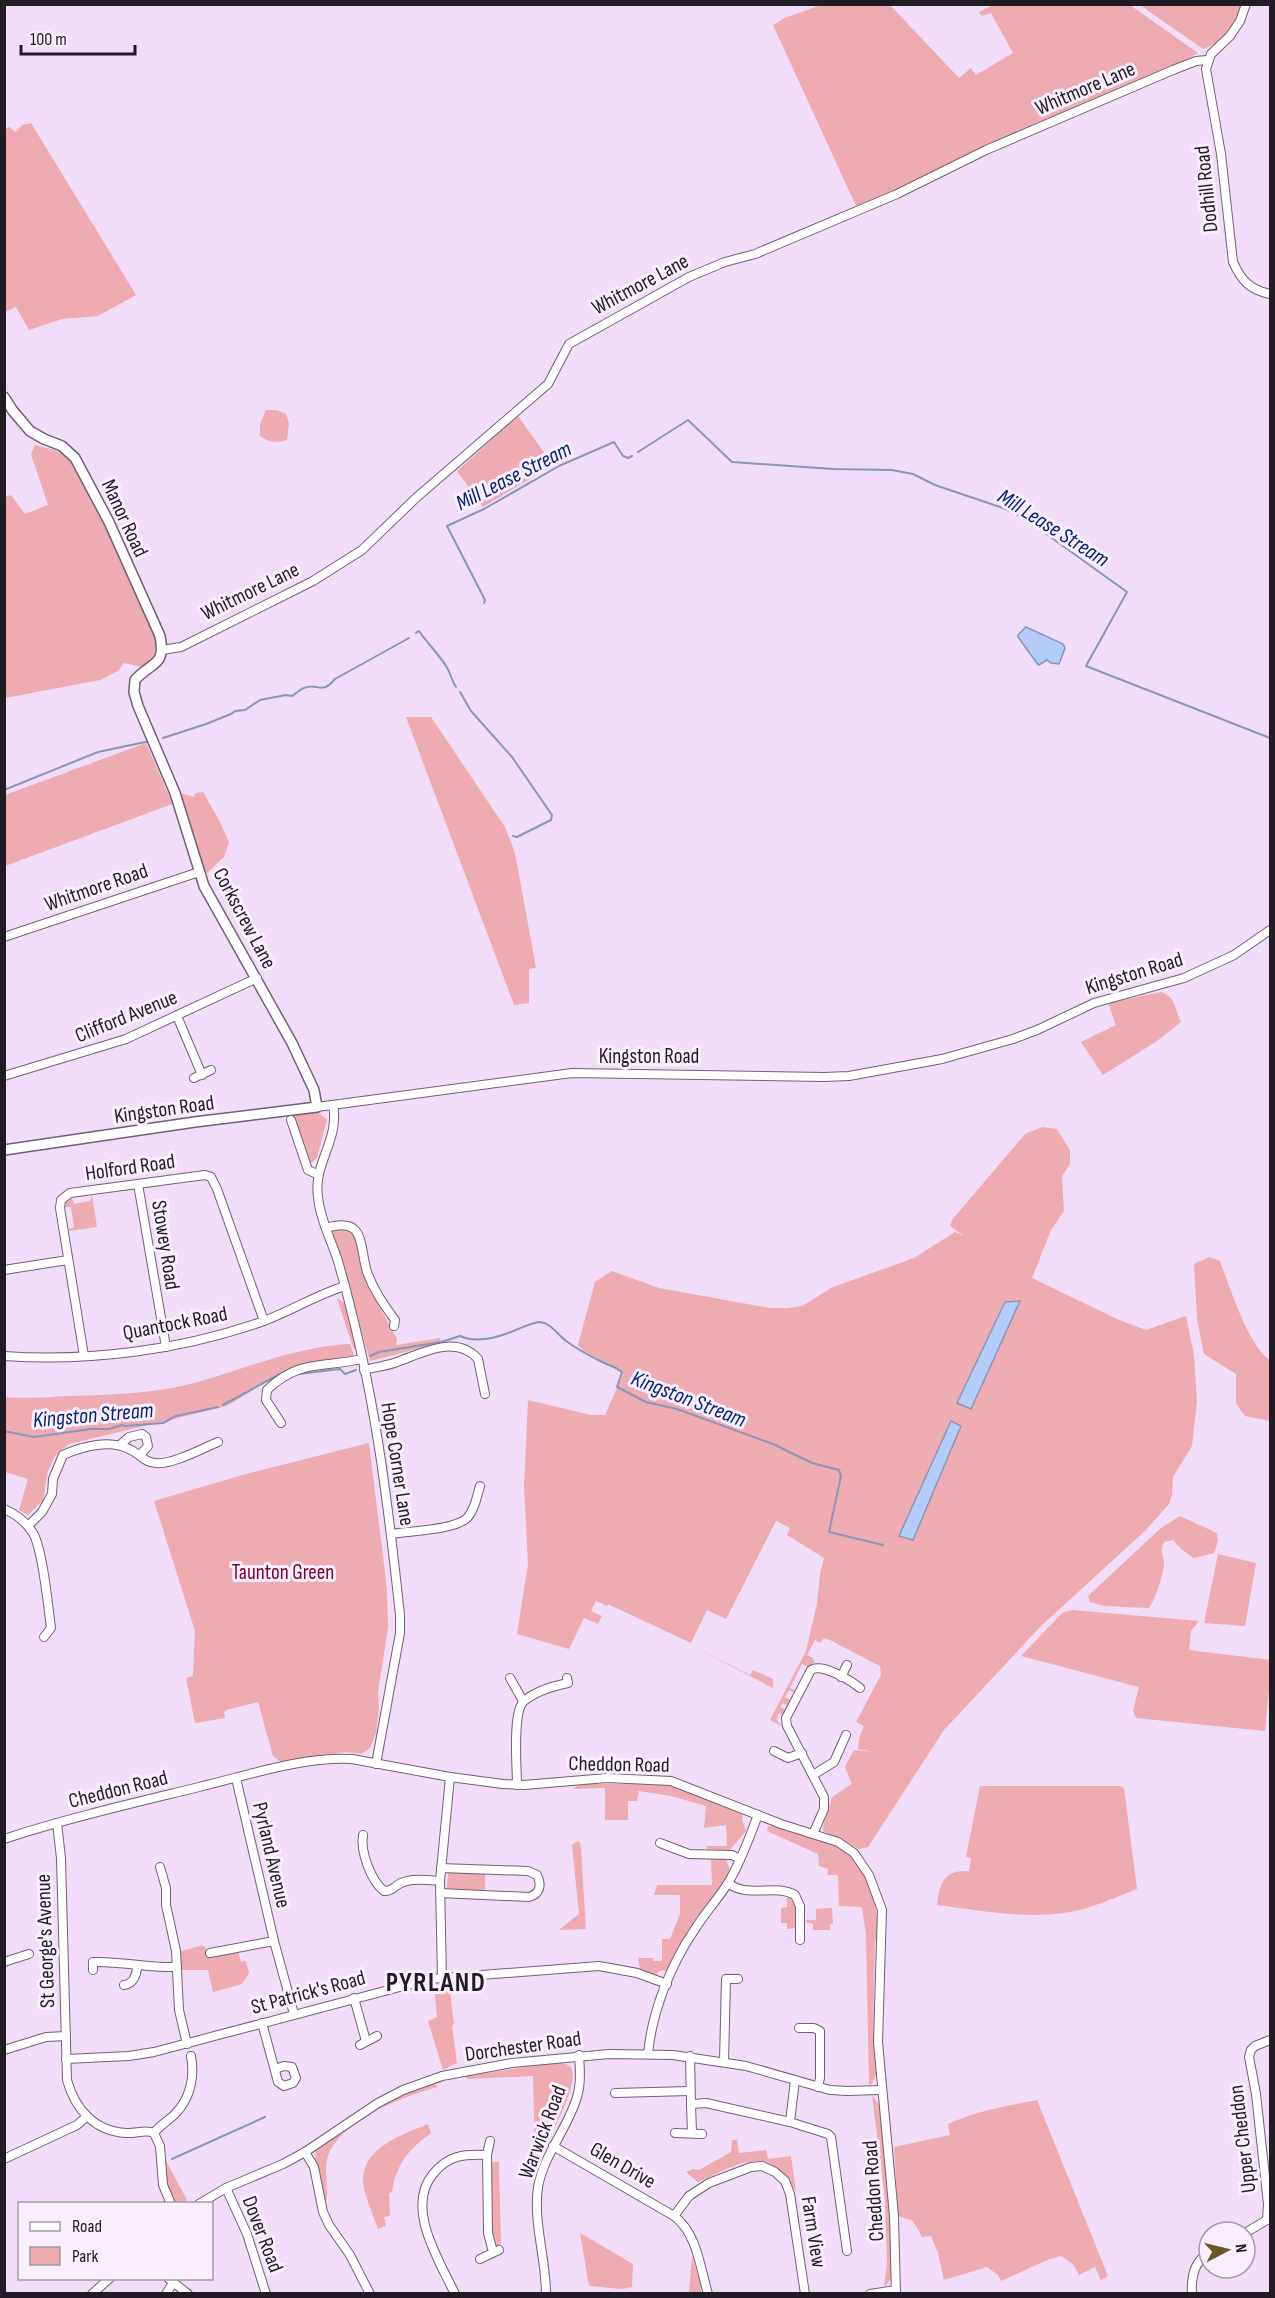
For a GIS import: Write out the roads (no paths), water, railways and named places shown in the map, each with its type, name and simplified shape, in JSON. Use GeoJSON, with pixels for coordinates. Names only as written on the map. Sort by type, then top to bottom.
{"type":"FeatureCollection","features":[{"type":"Feature","properties":{"kind":"street"},"geometry":{"type":"LineString","coordinates":[[1208,60],[1230,36],[1240,21],[1246,4]]}},
{"type":"Feature","properties":{"kind":"street","name":"Dodhill Road"},"geometry":{"type":"LineString","coordinates":[[1208,60],[1206,69],[1221,154],[1233,261],[1239,276],[1249,286],[1270,294]]}},
{"type":"Feature","properties":{"kind":"street","name":"Whitmore Lane"},"geometry":{"type":"LineString","coordinates":[[162,650],[181,647],[313,581],[357,554],[417,497],[548,384],[569,344],[602,324],[706,269],[755,254],[897,194],[986,150],[1173,70],[1196,61],[1208,60]]}},
{"type":"Feature","properties":{"kind":"street","name":"Manor Road"},"geometry":{"type":"LineString","coordinates":[[4,397],[30,431],[44,440],[66,448],[75,458],[109,522],[160,636],[162,650]]}},
{"type":"Feature","properties":{"kind":"street","name":"Corkscrew Lane"},"geometry":{"type":"LineString","coordinates":[[162,650],[161,657],[156,663],[135,680],[134,692],[175,793],[199,872],[209,896],[257,978],[307,1073],[314,1090],[317,1107]]}},
{"type":"Feature","properties":{"kind":"street","name":"Whitmore Road"},"geometry":{"type":"LineString","coordinates":[[4,937],[199,872]]}},
{"type":"Feature","properties":{"kind":"street","name":"Kingston Road"},"geometry":{"type":"LineString","coordinates":[[4,1150],[195,1122],[572,1073],[824,1077],[880,1071],[972,1052],[1036,1030],[1094,1003],[1129,992],[1171,983],[1234,955],[1270,930]]}},
{"type":"Feature","properties":{"kind":"street","name":"Clifford Avenue"},"geometry":{"type":"LineString","coordinates":[[4,1076],[126,1039],[257,978]]}},
{"type":"Feature","properties":{"kind":"street"},"geometry":{"type":"LineString","coordinates":[[177,1016],[198,1076],[211,1070]]}},
{"type":"Feature","properties":{"kind":"street","name":"Hope Corner Lane"},"geometry":{"type":"LineString","coordinates":[[333,1105],[335,1120],[333,1133],[317,1174],[317,1196],[345,1286],[362,1359],[384,1477],[400,1615],[400,1633],[376,1764]]}},
{"type":"Feature","properties":{"kind":"street","name":"Hope Corner Lane"},"geometry":{"type":"LineString","coordinates":[[291,1120],[308,1170],[317,1174]]}},
{"type":"Feature","properties":{"kind":"street","name":"Holford Road"},"geometry":{"type":"LineString","coordinates":[[84,1356],[60,1209],[64,1197],[70,1193],[205,1175],[210,1177],[217,1189],[264,1321]]}},
{"type":"Feature","properties":{"kind":"street","name":"Stowey Road"},"geometry":{"type":"LineString","coordinates":[[138,1184],[166,1347]]}},
{"type":"Feature","properties":{"kind":"street"},"geometry":{"type":"LineString","coordinates":[[326,1228],[340,1224],[349,1225],[360,1235],[372,1283],[385,1309],[397,1322]]}},
{"type":"Feature","properties":{"kind":"street"},"geometry":{"type":"LineString","coordinates":[[4,1270],[68,1260]]}},
{"type":"Feature","properties":{"kind":"street","name":"Quantock Road"},"geometry":{"type":"LineString","coordinates":[[4,1356],[84,1356],[166,1347],[220,1335],[264,1321],[345,1286]]}},
{"type":"Feature","properties":{"kind":"street"},"geometry":{"type":"LineString","coordinates":[[364,1370],[397,1362],[437,1348],[456,1346],[468,1350],[478,1359],[488,1382],[485,1394]]}},
{"type":"Feature","properties":{"kind":"street"},"geometry":{"type":"LineString","coordinates":[[281,1423],[266,1400],[267,1390],[280,1377],[298,1369],[362,1359]]}},
{"type":"Feature","properties":{"kind":"street"},"geometry":{"type":"LineString","coordinates":[[120,1445],[129,1437],[142,1434],[146,1437],[148,1446],[140,1455]]}},
{"type":"Feature","properties":{"kind":"street"},"geometry":{"type":"LineString","coordinates":[[27,1526],[42,1512],[52,1494],[53,1479],[63,1455],[82,1446],[120,1445],[147,1461],[157,1464],[218,1442]]}},
{"type":"Feature","properties":{"kind":"street"},"geometry":{"type":"LineString","coordinates":[[391,1534],[464,1521],[473,1509],[479,1486]]}},
{"type":"Feature","properties":{"kind":"street"},"geometry":{"type":"LineString","coordinates":[[4,1509],[14,1513],[27,1526],[38,1544],[51,1629],[44,1637]]}},
{"type":"Feature","properties":{"kind":"street"},"geometry":{"type":"LineString","coordinates":[[841,1677],[847,1665]]}},
{"type":"Feature","properties":{"kind":"street"},"geometry":{"type":"LineString","coordinates":[[813,1834],[825,1805],[823,1793],[786,1722],[796,1698],[811,1670],[815,1667],[823,1667],[860,1688]]}},
{"type":"Feature","properties":{"kind":"street"},"geometry":{"type":"LineString","coordinates":[[510,1678],[523,1701]]}},
{"type":"Feature","properties":{"kind":"street"},"geometry":{"type":"LineString","coordinates":[[517,1785],[518,1713],[523,1701],[540,1692],[568,1683]]}},
{"type":"Feature","properties":{"kind":"street"},"geometry":{"type":"LineString","coordinates":[[813,1774],[834,1762],[846,1735]]}},
{"type":"Feature","properties":{"kind":"street"},"geometry":{"type":"LineString","coordinates":[[774,1751],[788,1758],[802,1754]]}},
{"type":"Feature","properties":{"kind":"street","name":"Cheddon Road"},"geometry":{"type":"LineString","coordinates":[[4,1839],[57,1823],[236,1778],[321,1759],[352,1759],[450,1777],[517,1785],[607,1778],[671,1781],[758,1815],[838,1842],[860,1859],[875,1889],[882,1910],[878,2010],[881,2090],[894,2216],[896,2292]]}},
{"type":"Feature","properties":{"kind":"street"},"geometry":{"type":"LineString","coordinates":[[441,1978],[440,1881],[450,1777]]}},
{"type":"Feature","properties":{"kind":"street","name":"Pyrland Avenue"},"geometry":{"type":"LineString","coordinates":[[236,1778],[274,1941],[294,2014]]}},
{"type":"Feature","properties":{"kind":"street"},"geometry":{"type":"LineString","coordinates":[[648,2054],[650,2033],[667,1984],[694,1930],[728,1883],[758,1815]]}},
{"type":"Feature","properties":{"kind":"street","name":"St George's Avenue"},"geometry":{"type":"LineString","coordinates":[[57,1823],[61,1858],[67,2080],[78,2107],[86,2117]]}},
{"type":"Feature","properties":{"kind":"street"},"geometry":{"type":"LineString","coordinates":[[363,1835],[363,1847],[376,1883],[384,1891],[390,1891],[401,1883],[413,1880],[440,1881]]}},
{"type":"Feature","properties":{"kind":"street"},"geometry":{"type":"LineString","coordinates":[[660,1843],[689,1854],[732,1855],[740,1859]]}},
{"type":"Feature","properties":{"kind":"street"},"geometry":{"type":"LineString","coordinates":[[160,1867],[166,1888],[167,1911],[175,1944],[179,2010],[187,2044]]}},
{"type":"Feature","properties":{"kind":"street"},"geometry":{"type":"LineString","coordinates":[[440,1893],[528,1897],[535,1896],[540,1884],[537,1875],[528,1872],[441,1868]]}},
{"type":"Feature","properties":{"kind":"street"},"geometry":{"type":"LineString","coordinates":[[163,1876],[172,1873]]}},
{"type":"Feature","properties":{"kind":"street"},"geometry":{"type":"LineString","coordinates":[[728,1883],[740,1890],[784,1891],[795,1895],[800,1906],[804,1929],[800,1940]]}},
{"type":"Feature","properties":{"kind":"street","name":"Pyrland Avenue"},"geometry":{"type":"LineString","coordinates":[[210,1953],[274,1941]]}},
{"type":"Feature","properties":{"kind":"street"},"geometry":{"type":"LineString","coordinates":[[4,1962],[29,1954]]}},
{"type":"Feature","properties":{"kind":"street"},"geometry":{"type":"LineString","coordinates":[[93,1966],[116,1961],[137,1966],[177,1967]]}},
{"type":"Feature","properties":{"kind":"street"},"geometry":{"type":"LineString","coordinates":[[124,1985],[133,1981],[137,1966]]}},
{"type":"Feature","properties":{"kind":"street","name":"St Patrick's Road"},"geometry":{"type":"LineString","coordinates":[[66,2059],[129,2056],[187,2044],[417,1981],[441,1978],[599,1966],[637,1973],[667,1984]]}},
{"type":"Feature","properties":{"kind":"street"},"geometry":{"type":"LineString","coordinates":[[724,2062],[726,2055],[722,1979],[738,1979]]}},
{"type":"Feature","properties":{"kind":"street"},"geometry":{"type":"LineString","coordinates":[[354,1998],[363,2043],[377,2036]]}},
{"type":"Feature","properties":{"kind":"street"},"geometry":{"type":"LineString","coordinates":[[262,2023],[275,2069]]}},
{"type":"Feature","properties":{"kind":"street"},"geometry":{"type":"LineString","coordinates":[[799,2028],[814,2028],[820,2031],[818,2087]]}},
{"type":"Feature","properties":{"kind":"street"},"geometry":{"type":"LineString","coordinates":[[4,2050],[46,2037],[66,2036]]}},
{"type":"Feature","properties":{"kind":"street","name":"Upper Cheddon"},"geometry":{"type":"LineString","coordinates":[[1257,2226],[1267,2220],[1268,2204],[1256,2094],[1249,2057],[1255,2046],[1270,2040]]}},
{"type":"Feature","properties":{"kind":"street","name":"Dorchester Road"},"geometry":{"type":"LineString","coordinates":[[202,2202],[226,2188],[305,2152],[378,2103],[403,2090],[429,2080],[512,2063],[579,2055],[690,2056],[724,2062],[818,2087],[847,2091],[881,2090]]}},
{"type":"Feature","properties":{"kind":"street","name":"Warwick Road"},"geometry":{"type":"LineString","coordinates":[[545,2293],[537,2201],[538,2185],[577,2095],[579,2055]]}},
{"type":"Feature","properties":{"kind":"street"},"geometry":{"type":"LineString","coordinates":[[154,2133],[174,2115],[186,2099],[193,2072],[192,2056]]}},
{"type":"Feature","properties":{"kind":"street"},"geometry":{"type":"LineString","coordinates":[[690,2056],[692,2133]]}},
{"type":"Feature","properties":{"kind":"street"},"geometry":{"type":"LineString","coordinates":[[182,2071],[193,2072]]}},
{"type":"Feature","properties":{"kind":"street"},"geometry":{"type":"LineString","coordinates":[[790,2122],[795,2080]]}},
{"type":"Feature","properties":{"kind":"street"},"geometry":{"type":"LineString","coordinates":[[615,2093],[690,2091]]}},
{"type":"Feature","properties":{"kind":"street"},"geometry":{"type":"LineString","coordinates":[[691,2104],[706,2103],[790,2122],[828,2134],[831,2138],[847,2252]]}},
{"type":"Feature","properties":{"kind":"street"},"geometry":{"type":"LineString","coordinates":[[4,2159],[77,2125],[86,2117],[113,2131],[154,2133]]}},
{"type":"Feature","properties":{"kind":"street"},"geometry":{"type":"LineString","coordinates":[[154,2133],[160,2146],[163,2185],[170,2202]]}},
{"type":"Feature","properties":{"kind":"street"},"geometry":{"type":"LineString","coordinates":[[675,2133],[702,2134]]}},
{"type":"Feature","properties":{"kind":"street"},"geometry":{"type":"LineString","coordinates":[[480,2259],[496,2251],[488,2223],[487,2154],[490,2141]]}},
{"type":"Feature","properties":{"kind":"street","name":"Glen Drive"},"geometry":{"type":"LineString","coordinates":[[553,2146],[674,2216]]}},
{"type":"Feature","properties":{"kind":"street"},"geometry":{"type":"LineString","coordinates":[[305,2152],[314,2167],[323,2212],[328,2225],[360,2271],[370,2294]]}},
{"type":"Feature","properties":{"kind":"street"},"geometry":{"type":"LineString","coordinates":[[455,2294],[421,2212],[424,2188],[442,2164],[453,2157],[487,2154]]}},
{"type":"Feature","properties":{"kind":"street","name":"Farm View"},"geometry":{"type":"LineString","coordinates":[[674,2216],[688,2196],[709,2184],[751,2167],[762,2166],[775,2172],[784,2181],[790,2194],[805,2294]]}},
{"type":"Feature","properties":{"kind":"street","name":"Dover Road"},"geometry":{"type":"LineString","coordinates":[[226,2188],[247,2234],[266,2294]]}},
{"type":"Feature","properties":{"kind":"street"},"geometry":{"type":"LineString","coordinates":[[674,2216],[683,2223],[692,2236],[708,2294]]}},
{"type":"Feature","properties":{"kind":"street"},"geometry":{"type":"LineString","coordinates":[[1192,2294],[1193,2274],[1197,2265]]}},
{"type":"Feature","properties":{"kind":"street"},"geometry":{"type":"LineString","coordinates":[[92,2294],[105,2280]]}},
{"type":"Feature","properties":{"kind":"street"},"geometry":{"type":"LineString","coordinates":[[166,2294],[170,2281],[188,2294]]}},
{"type":"Feature","properties":{"kind":"street"},"geometry":{"type":"LineString","coordinates":[[870,2294],[896,2292]]}},
{"type":"Feature","properties":{"kind":"water"},"geometry":{"type":"Polygon","coordinates":[[[1026,627],[1063,644],[1065,648],[1059,664],[1047,660],[1039,665],[1036,662],[1018,637],[1026,627]]]}},
{"type":"Feature","properties":{"kind":"water"},"geometry":{"type":"Polygon","coordinates":[[[1020,1301],[971,1409],[957,1403],[1005,1302],[1020,1301]]]}},
{"type":"Feature","properties":{"kind":"water"},"geometry":{"type":"Polygon","coordinates":[[[951,1421],[961,1426],[913,1540],[899,1536],[951,1421]]]}},
{"type":"Feature","properties":{"kind":"waterway","name":"Mill Lease Stream"},"geometry":{"type":"LineString","coordinates":[[638,452],[688,420],[732,462],[833,469],[892,470],[913,474],[935,485],[1003,508],[1024,518],[1127,592],[1086,666],[1270,738]]}},
{"type":"Feature","properties":{"kind":"waterway","name":"Mill Lease Stream"},"geometry":{"type":"LineString","coordinates":[[484,603],[485,600],[447,526],[484,509],[559,466],[614,442],[623,456],[628,458],[632,456]]}},
{"type":"Feature","properties":{"kind":"waterway"},"geometry":{"type":"LineString","coordinates":[[416,633],[419,631],[440,657],[456,687]]}},
{"type":"Feature","properties":{"kind":"waterway","name":"Mill Lease Stream"},"geometry":{"type":"LineString","coordinates":[[163,738],[206,724],[235,711],[245,710],[260,700],[292,696],[302,689],[313,686],[326,687],[335,679],[409,638]]}},
{"type":"Feature","properties":{"kind":"waterway"},"geometry":{"type":"LineString","coordinates":[[460,692],[471,711],[512,757],[552,815],[551,820],[517,837],[513,836]]}},
{"type":"Feature","properties":{"kind":"waterway","name":"Mill Lease Stream"},"geometry":{"type":"LineString","coordinates":[[4,790],[98,752],[150,741]]}},
{"type":"Feature","properties":{"kind":"waterway","name":"Kingston Stream"},"geometry":{"type":"LineString","coordinates":[[370,1356],[379,1352],[441,1342],[460,1336],[474,1339],[489,1338],[504,1335],[534,1323],[544,1323],[575,1347],[622,1372],[617,1387],[646,1402],[677,1409],[773,1444],[812,1463],[839,1470],[841,1476],[829,1532],[883,1545]]}},
{"type":"Feature","properties":{"kind":"waterway","name":"Kingston Stream"},"geometry":{"type":"LineString","coordinates":[[299,1374],[340,1369],[345,1374],[356,1370]]}},
{"type":"Feature","properties":{"kind":"waterway","name":"Kingston Stream"},"geometry":{"type":"LineString","coordinates":[[223,1405],[280,1374]]}},
{"type":"Feature","properties":{"kind":"waterway","name":"Kingston Stream"},"geometry":{"type":"LineString","coordinates":[[4,1431],[34,1437],[91,1429],[109,1429],[122,1425],[163,1423],[176,1416],[218,1407]]}},
{"type":"Feature","properties":{"kind":"waterway"},"geometry":{"type":"LineString","coordinates":[[172,2159],[265,2117]]}},
{"type":"Feature","properties":{"kind":"district","name":"PYRLAND"},"geometry":{"type":"Point","coordinates":[436,1982]}},
{"type":"Feature","properties":{"kind":"park label","name":"Taunton Green"},"geometry":{"type":"Point","coordinates":[283,1572]}}]}
